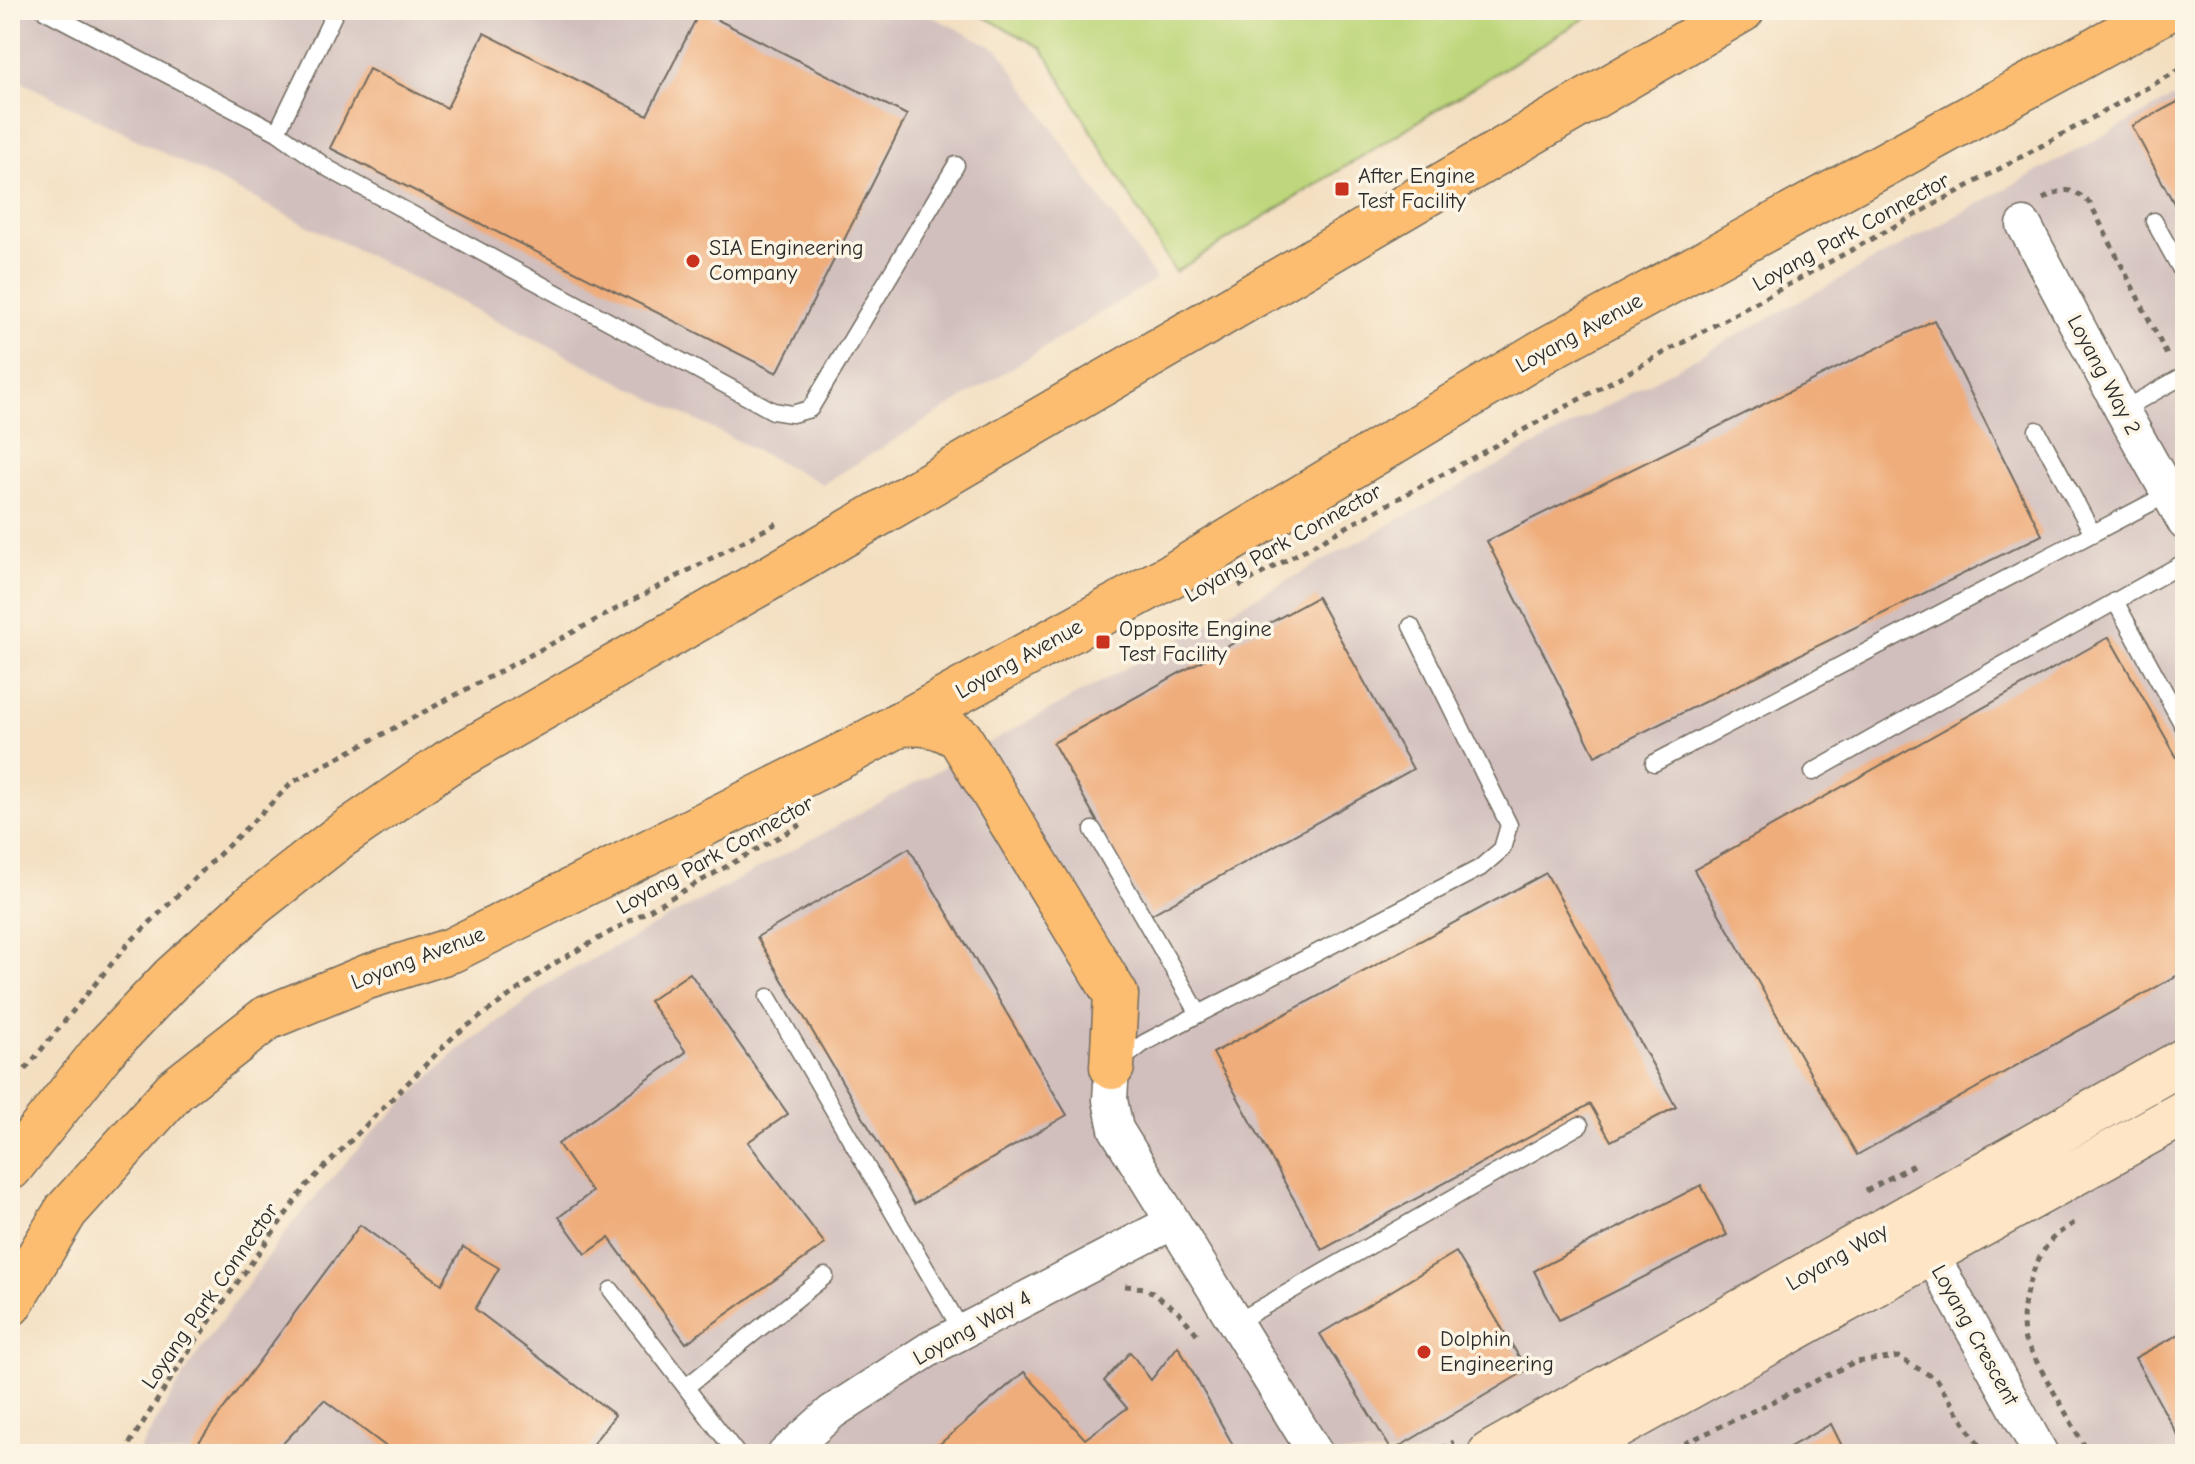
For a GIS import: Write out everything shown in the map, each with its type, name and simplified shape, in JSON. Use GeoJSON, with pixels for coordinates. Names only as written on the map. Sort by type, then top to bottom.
{"type":"FeatureCollection","features":[{"type":"Feature","properties":{"kind":"main road"},"geometry":{"type":"LineString","coordinates":[[10,1168],[103,1051],[173,977],[254,904],[338,838],[447,763],[1742,10]]}},
{"type":"Feature","properties":{"kind":"main road","name":"Loyang Avenue"},"geometry":{"type":"LineString","coordinates":[[10,1304],[66,1211],[175,1090],[267,1018],[367,977],[452,950],[899,724],[1176,573],[1547,349],[2167,10]]}},
{"type":"Feature","properties":{"kind":"main road"},"geometry":{"type":"LineString","coordinates":[[899,724],[927,722],[948,729],[960,738],[1116,995],[1112,1067]]}},
{"type":"Feature","properties":{"kind":"street","name":"Loyang Way 2"},"geometry":{"type":"LineString","coordinates":[[2024,225],[2177,509]]}},
{"type":"Feature","properties":{"kind":"street","name":"Loyang Way"},"geometry":{"type":"LineString","coordinates":[[1490,1454],[2185,1060]]}},
{"type":"Feature","properties":{"kind":"street"},"geometry":{"type":"LineString","coordinates":[[1112,1067],[1110,1100],[1116,1129],[1316,1454]]}},
{"type":"Feature","properties":{"kind":"street","name":"Loyang Way"},"geometry":{"type":"LineString","coordinates":[[1568,1454],[2185,1112]]}},
{"type":"Feature","properties":{"kind":"street","name":"Loyang Crescent"},"geometry":{"type":"LineString","coordinates":[[1910,1216],[2041,1454]]}},
{"type":"Feature","properties":{"kind":"street","name":"Loyang Way 4"},"geometry":{"type":"LineString","coordinates":[[785,1454],[832,1412],[931,1348],[1173,1222]]}},
{"type":"Feature","properties":{"kind":"lane"},"geometry":{"type":"LineString","coordinates":[[44,10],[277,132],[329,169],[773,411],[792,414],[810,409],[956,165]]}},
{"type":"Feature","properties":{"kind":"lane"},"geometry":{"type":"LineString","coordinates":[[277,132],[336,10]]}},
{"type":"Feature","properties":{"kind":"lane"},"geometry":{"type":"LineString","coordinates":[[2154,221],[2185,277]]}},
{"type":"Feature","properties":{"kind":"lane"},"geometry":{"type":"LineString","coordinates":[[2122,410],[2182,377]]}},
{"type":"Feature","properties":{"kind":"lane"},"geometry":{"type":"LineString","coordinates":[[2037,430],[2093,534]]}},
{"type":"Feature","properties":{"kind":"lane"},"geometry":{"type":"LineString","coordinates":[[1654,763],[2093,534],[2177,509]]}},
{"type":"Feature","properties":{"kind":"lane"},"geometry":{"type":"LineString","coordinates":[[1813,772],[2185,562]]}},
{"type":"Feature","properties":{"kind":"lane"},"geometry":{"type":"LineString","coordinates":[[2115,601],[2185,729]]}},
{"type":"Feature","properties":{"kind":"lane"},"geometry":{"type":"LineString","coordinates":[[1112,1067],[1144,1043],[1480,868],[1502,849],[1509,825],[1411,626]]}},
{"type":"Feature","properties":{"kind":"lane"},"geometry":{"type":"LineString","coordinates":[[1093,830],[1199,1014]]}},
{"type":"Feature","properties":{"kind":"lane"},"geometry":{"type":"LineString","coordinates":[[768,997],[962,1331]]}},
{"type":"Feature","properties":{"kind":"lane"},"geometry":{"type":"LineString","coordinates":[[1235,1323],[1580,1125]]}},
{"type":"Feature","properties":{"kind":"lane"},"geometry":{"type":"LineString","coordinates":[[686,1387],[825,1276]]}},
{"type":"Feature","properties":{"kind":"lane"},"geometry":{"type":"LineString","coordinates":[[611,1290],[737,1454]]}},
{"type":"Feature","properties":{"kind":"path","name":"Loyang Park Connector"},"geometry":{"type":"LineString","coordinates":[[1238,586],[2185,67]]}},
{"type":"Feature","properties":{"kind":"path"},"geometry":{"type":"LineString","coordinates":[[2063,189],[2077,192],[2090,203],[2182,377]]}},
{"type":"Feature","properties":{"kind":"path","name":"Loyang Park Connector"},"geometry":{"type":"LineString","coordinates":[[123,1454],[188,1352],[306,1186],[455,1035],[555,963],[803,823]]}},
{"type":"Feature","properties":{"kind":"path"},"geometry":{"type":"LineString","coordinates":[[2078,1219],[2055,1236],[2040,1257],[2021,1323],[2025,1341],[2089,1454]]}},
{"type":"Feature","properties":{"kind":"path"},"geometry":{"type":"LineString","coordinates":[[1114,1285],[1145,1288],[1177,1310],[1203,1343]]}},
{"type":"Feature","properties":{"kind":"path"},"geometry":{"type":"LineString","coordinates":[[1663,1454],[1855,1362],[1898,1357],[1936,1379],[1985,1454]]}},
{"type":"Feature","properties":{"kind":"shaded area"},"geometry":{"type":"Polygon","coordinates":[[[10,10],[919,10],[999,50],[1156,279],[823,484],[10,76],[10,10]]]}},
{"type":"Feature","properties":{"kind":"shaded area"},"geometry":{"type":"Polygon","coordinates":[[[2185,91],[2185,1454],[137,1454],[193,1360],[291,1225],[371,1134],[456,1052],[552,981],[2185,91]]]}},
{"type":"Feature","properties":{"kind":"green space"},"geometry":{"type":"Polygon","coordinates":[[[971,10],[1598,10],[1175,272],[1042,48],[971,10]]]}},
{"type":"Feature","properties":{"kind":"building","name":"SIA Engineering Company"},"geometry":{"type":"Polygon","coordinates":[[[700,11],[907,115],[777,373],[330,148],[369,69],[447,108],[484,33],[647,115],[700,11]]]}},
{"type":"Feature","properties":{"kind":"building"},"geometry":{"type":"Polygon","coordinates":[[[2185,98],[2185,224],[2132,126],[2185,98]]]}},
{"type":"Feature","properties":{"kind":"building"},"geometry":{"type":"Polygon","coordinates":[[[1934,320],[2042,535],[1595,756],[1487,541],[1934,320]]]}},
{"type":"Feature","properties":{"kind":"building"},"geometry":{"type":"Polygon","coordinates":[[[1317,597],[1413,769],[1150,915],[1053,743],[1317,597]]]}},
{"type":"Feature","properties":{"kind":"building"},"geometry":{"type":"Polygon","coordinates":[[[2109,637],[2185,772],[2185,971],[1857,1155],[1694,870],[2109,637]]]}},
{"type":"Feature","properties":{"kind":"building"},"geometry":{"type":"Polygon","coordinates":[[[909,848],[1067,1115],[914,1204],[757,937],[909,848]]]}},
{"type":"Feature","properties":{"kind":"building"},"geometry":{"type":"Polygon","coordinates":[[[1546,873],[1676,1107],[1611,1141],[1590,1104],[1322,1250],[1213,1053],[1546,873]]]}},
{"type":"Feature","properties":{"kind":"building"},"geometry":{"type":"Polygon","coordinates":[[[690,973],[788,1114],[748,1142],[825,1244],[686,1343],[609,1238],[586,1254],[559,1217],[592,1192],[558,1144],[686,1052],[649,1001],[690,973]]]}},
{"type":"Feature","properties":{"kind":"building"},"geometry":{"type":"Polygon","coordinates":[[[1701,1185],[1727,1235],[1559,1320],[1534,1271],[1701,1185]]]}},
{"type":"Feature","properties":{"kind":"building"},"geometry":{"type":"Polygon","coordinates":[[[360,1225],[442,1284],[463,1247],[499,1268],[475,1309],[615,1415],[585,1454],[396,1454],[324,1400],[273,1454],[190,1454],[360,1225]]]}},
{"type":"Feature","properties":{"kind":"building","name":"Dolphin Engineering"},"geometry":{"type":"Polygon","coordinates":[[[1456,1252],[1527,1370],[1392,1451],[1320,1334],[1456,1252]]]}},
{"type":"Feature","properties":{"kind":"building"},"geometry":{"type":"Polygon","coordinates":[[[2185,1331],[2185,1449],[2135,1358],[2185,1331]]]}},
{"type":"Feature","properties":{"kind":"building"},"geometry":{"type":"Polygon","coordinates":[[[1178,1346],[1238,1454],[928,1454],[1024,1372],[1085,1439],[1127,1408],[1104,1381],[1130,1352],[1151,1380],[1178,1346]]]}},
{"type":"Feature","properties":{"kind":"building"},"geometry":{"type":"Polygon","coordinates":[[[1831,1424],[1846,1454],[1777,1454],[1831,1424]]]}},
{"type":"Feature","properties":{"kind":"place","name":"After Engine Test Facility"},"geometry":{"type":"Point","coordinates":[1342,189]}},
{"type":"Feature","properties":{"kind":"place","name":"SIA Engineering Company"},"geometry":{"type":"Point","coordinates":[693,261]}},
{"type":"Feature","properties":{"kind":"place","name":"Opposite Engine Test Facility"},"geometry":{"type":"Point","coordinates":[1103,642]}},
{"type":"Feature","properties":{"kind":"place","name":"Dolphin Engineering"},"geometry":{"type":"Point","coordinates":[1424,1352]}}]}
